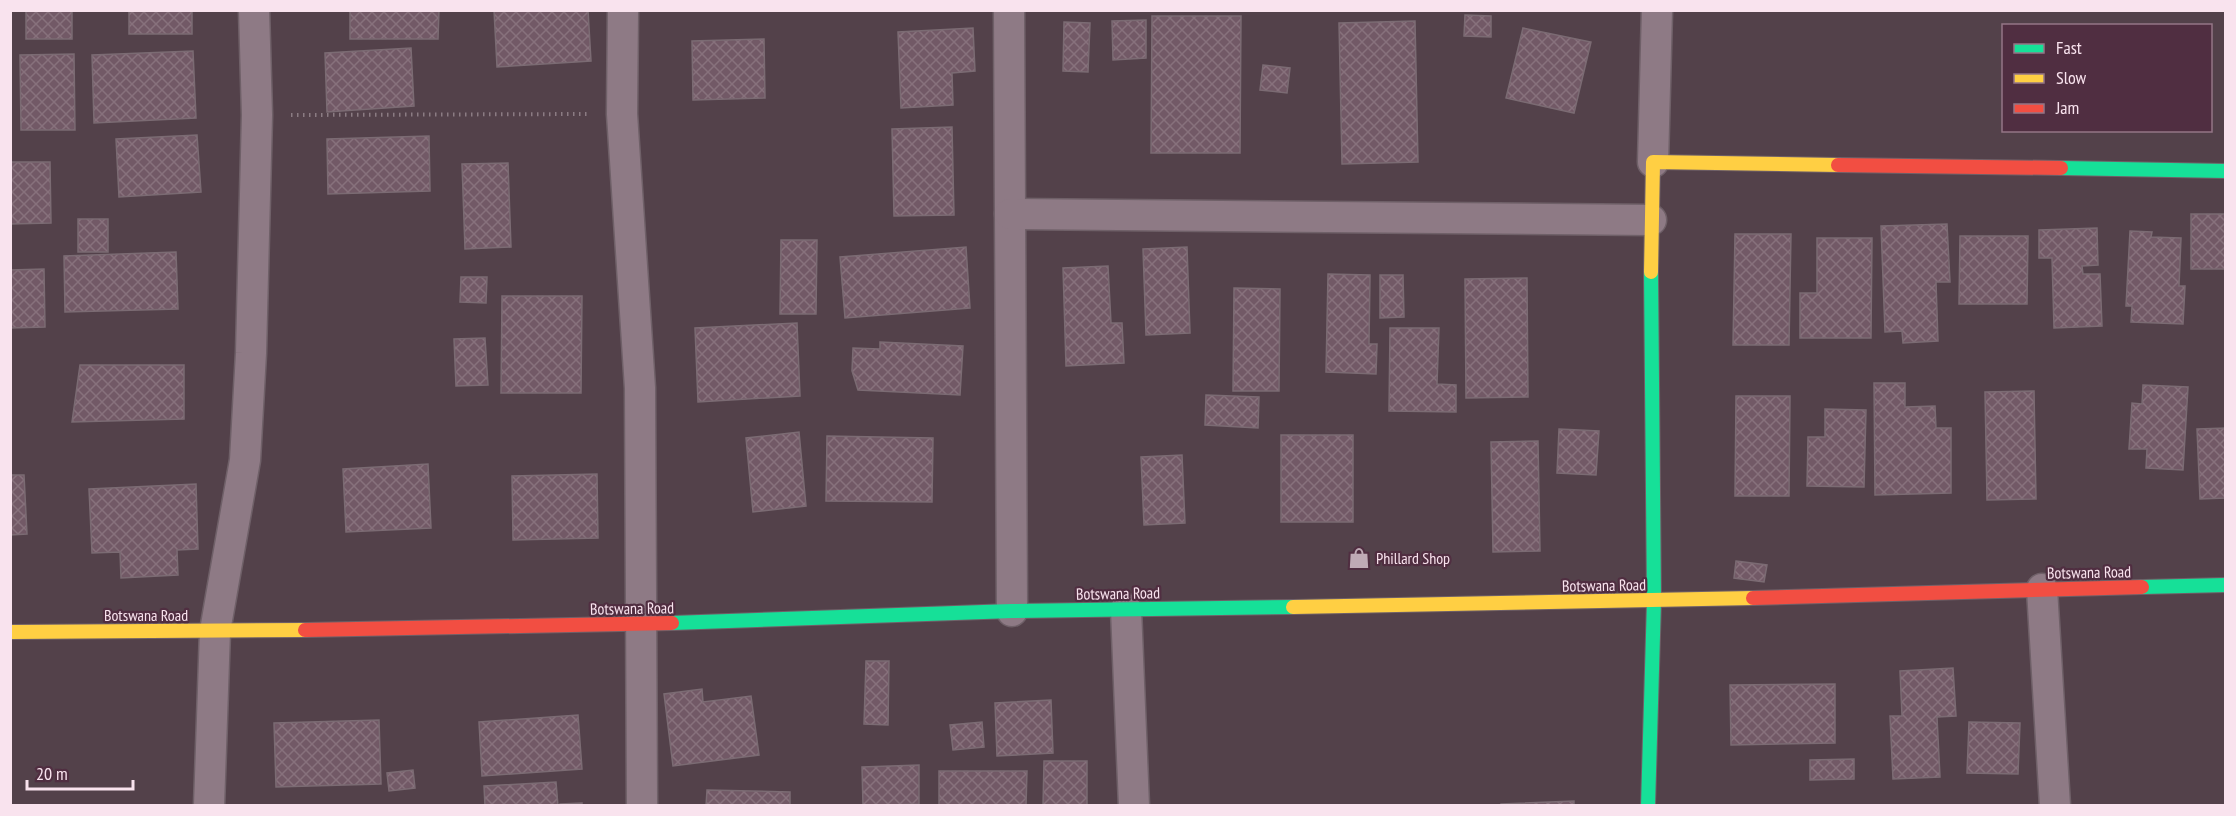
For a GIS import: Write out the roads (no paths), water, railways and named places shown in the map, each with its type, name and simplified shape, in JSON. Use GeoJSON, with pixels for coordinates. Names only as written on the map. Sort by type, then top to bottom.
{"type":"FeatureCollection","features":[{"type":"Feature","properties":{"kind":"street"},"geometry":{"type":"LineString","coordinates":[[209,806],[215,631],[245,460],[251,353],[257,115],[254,10]]}},
{"type":"Feature","properties":{"kind":"street"},"geometry":{"type":"LineString","coordinates":[[623,10],[622,114],[640,388],[639,624],[642,806]]}},
{"type":"Feature","properties":{"kind":"street"},"geometry":{"type":"LineString","coordinates":[[1009,10],[1012,611]]}},
{"type":"Feature","properties":{"kind":"street"},"geometry":{"type":"LineString","coordinates":[[1648,806],[1654,601],[1651,220],[1656,10]]}},
{"type":"Feature","properties":{"kind":"street"},"geometry":{"type":"LineString","coordinates":[[1653,162],[2226,171]]}},
{"type":"Feature","properties":{"kind":"street"},"geometry":{"type":"LineString","coordinates":[[1010,214],[1651,220]]}},
{"type":"Feature","properties":{"kind":"street","name":"Botswana Road"},"geometry":{"type":"LineString","coordinates":[[10,632],[639,624],[1012,611],[1654,601],[2226,585]]}},
{"type":"Feature","properties":{"kind":"street"},"geometry":{"type":"LineString","coordinates":[[2042,589],[2055,806]]}},
{"type":"Feature","properties":{"kind":"street"},"geometry":{"type":"LineString","coordinates":[[1126,609],[1134,806]]}},
{"type":"Feature","properties":{"kind":"place","name":"Phillard Shop"},"geometry":{"type":"Point","coordinates":[1359,558]}}]}
